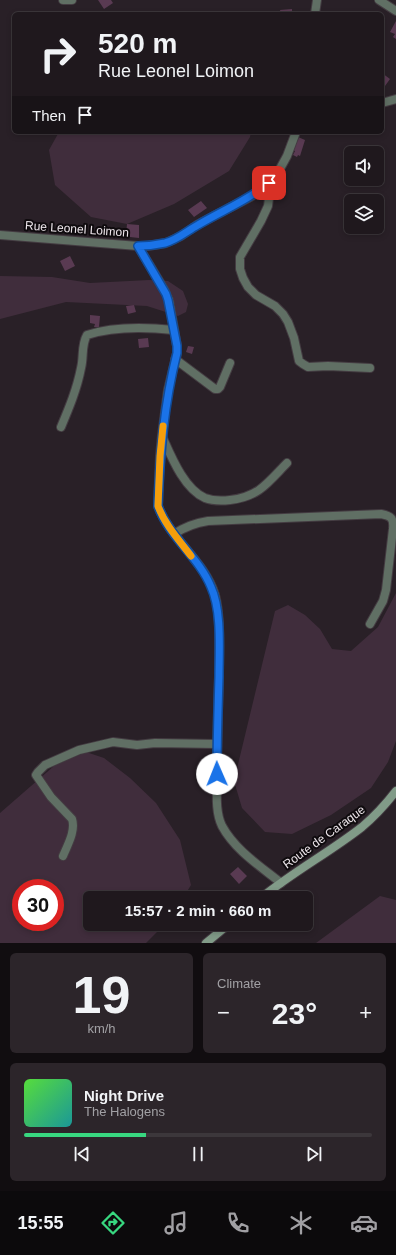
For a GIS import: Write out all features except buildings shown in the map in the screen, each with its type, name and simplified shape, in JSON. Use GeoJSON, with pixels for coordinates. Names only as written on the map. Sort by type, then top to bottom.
{"type":"FeatureCollection","features":[{"type":"Feature","properties":{"kind":"street"},"geometry":{"type":"LineString","coordinates":[[63,0],[72,0]]}},
{"type":"Feature","properties":{"kind":"street"},"geometry":{"type":"LineString","coordinates":[[315,12],[317,0]]}},
{"type":"Feature","properties":{"kind":"street"},"geometry":{"type":"LineString","coordinates":[[379,0],[396,10]]}},
{"type":"Feature","properties":{"kind":"street"},"geometry":{"type":"LineString","coordinates":[[384,102],[396,99]]}},
{"type":"Feature","properties":{"kind":"street","name":"Rue Leonel Loimon"},"geometry":{"type":"LineString","coordinates":[[0,235],[138,246],[148,246],[171,240],[252,196],[265,186],[276,176],[287,156],[295,134]]}},
{"type":"Feature","properties":{"kind":"street"},"geometry":{"type":"LineString","coordinates":[[265,186],[269,198],[268,206],[240,257],[240,270],[248,287],[256,295],[275,306],[283,314],[288,322],[294,338],[299,361],[303,364],[308,367],[328,366],[370,368]]}},
{"type":"Feature","properties":{"kind":"street"},"geometry":{"type":"LineString","coordinates":[[138,246],[166,294],[177,346],[168,390],[162,435],[158,506],[174,534],[207,577],[215,595],[217,606],[219,649],[217,803],[219,818],[222,826],[236,846],[281,883]]}},
{"type":"Feature","properties":{"kind":"street"},"geometry":{"type":"LineString","coordinates":[[61,427],[70,407],[82,367],[83,345],[87,335],[105,330],[157,328],[174,330]]}},
{"type":"Feature","properties":{"kind":"street"},"geometry":{"type":"LineString","coordinates":[[175,359],[215,389],[220,387],[230,363]]}},
{"type":"Feature","properties":{"kind":"street"},"geometry":{"type":"LineString","coordinates":[[162,435],[175,464],[193,489],[205,498],[216,501],[237,499],[253,494],[260,490],[287,463]]}},
{"type":"Feature","properties":{"kind":"street"},"geometry":{"type":"LineString","coordinates":[[174,534],[186,526],[208,521],[381,514],[389,516],[394,523],[394,529],[386,590],[383,601],[370,624]]}},
{"type":"Feature","properties":{"kind":"street"},"geometry":{"type":"LineString","coordinates":[[63,856],[74,823],[51,797],[36,776],[45,765],[79,750],[113,742],[137,746],[155,743],[217,744]]}},
{"type":"Feature","properties":{"kind":"street","name":"Route de Caraque"},"geometry":{"type":"LineString","coordinates":[[270,891],[361,827],[386,804],[396,791]]}},
{"type":"Feature","properties":{"kind":"street"},"geometry":{"type":"LineString","coordinates":[[206,943],[221,931]]}},
{"type":"Feature","properties":{"kind":"shaded area"},"geometry":{"type":"Polygon","coordinates":[[[58,134],[251,134],[229,171],[174,204],[127,224],[91,217],[55,185],[49,150],[58,134]]]}},
{"type":"Feature","properties":{"kind":"shaded area"},"geometry":{"type":"Polygon","coordinates":[[[0,276],[52,277],[90,283],[149,280],[168,281],[183,291],[188,304],[186,312],[178,316],[147,306],[66,302],[0,319],[0,276]]]}},
{"type":"Feature","properties":{"kind":"shaded area"},"geometry":{"type":"Polygon","coordinates":[[[396,593],[396,741],[388,762],[371,788],[331,815],[292,834],[265,832],[242,808],[234,781],[275,611],[288,605],[305,615],[320,629],[332,649],[351,651],[378,627],[396,593]]]}},
{"type":"Feature","properties":{"kind":"shaded area"},"geometry":{"type":"Polygon","coordinates":[[[86,752],[104,758],[130,778],[156,803],[180,840],[191,885],[187,891],[83,891],[83,931],[158,931],[146,943],[0,943],[0,813],[54,766],[86,752]]]}},
{"type":"Feature","properties":{"kind":"shaded area"},"geometry":{"type":"Polygon","coordinates":[[[380,896],[396,900],[396,943],[316,943],[380,896]]]}},
{"type":"Feature","properties":{"kind":"slow traffic"},"geometry":{"type":"LineString","coordinates":[[163,426],[158,506],[174,534],[191,556]]}},
{"type":"Feature","properties":{"kind":"route"},"geometry":{"type":"LineString","coordinates":[[217,774],[219,649],[217,606],[215,595],[207,577],[174,534],[158,506],[160,456],[164,414],[173,366],[177,353],[177,346],[166,294],[138,246],[166,243],[181,236],[197,225],[252,196],[269,183]]}}]}
